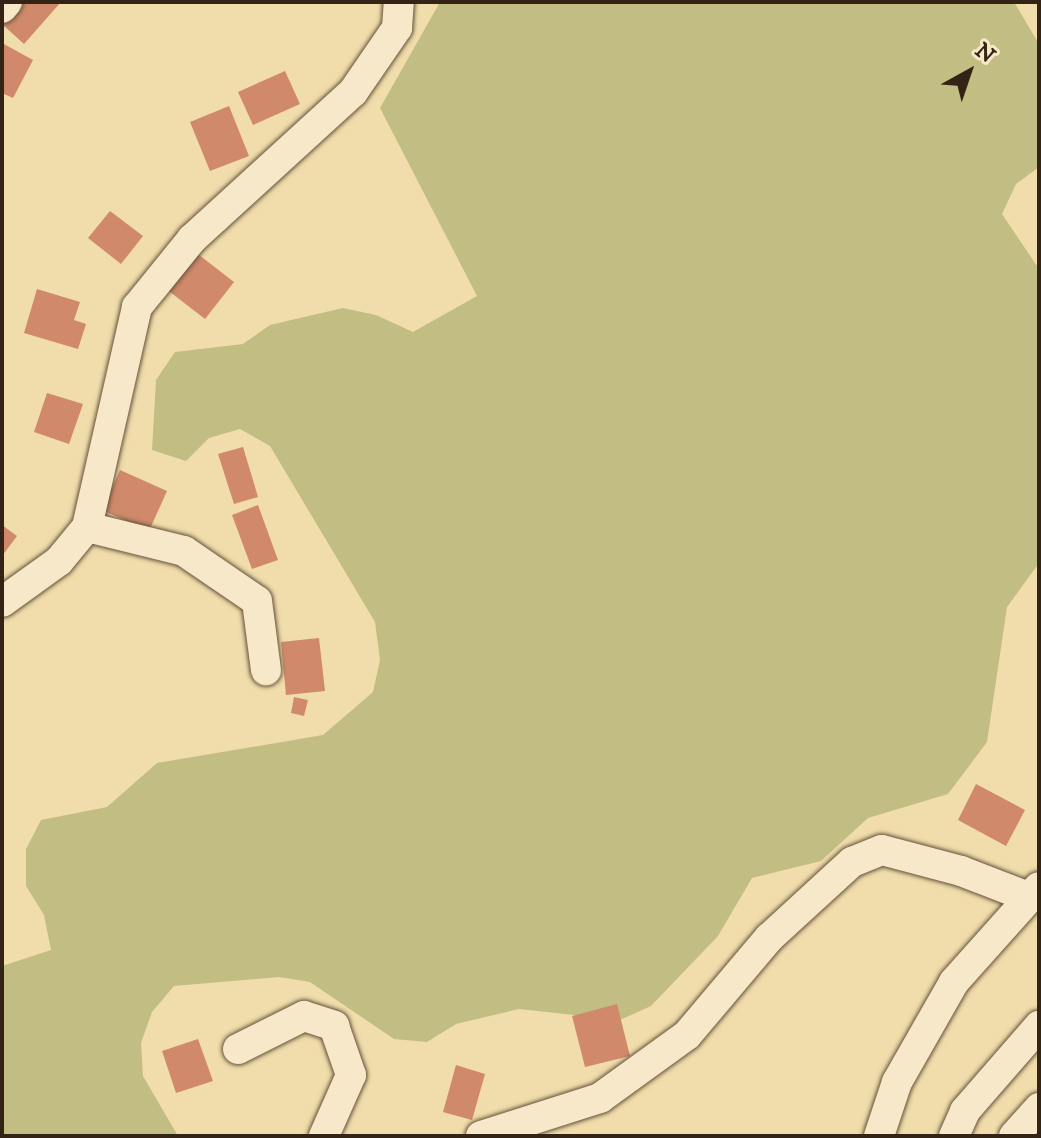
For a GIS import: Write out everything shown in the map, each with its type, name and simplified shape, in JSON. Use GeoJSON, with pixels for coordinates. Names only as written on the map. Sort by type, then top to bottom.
{"type":"FeatureCollection","features":[{"type":"Feature","properties":{"kind":"street"},"geometry":{"type":"LineString","coordinates":[[2,8],[7,2]]}},
{"type":"Feature","properties":{"kind":"street"},"geometry":{"type":"LineString","coordinates":[[2,602],[59,561],[87,527],[137,307],[192,239],[353,92],[397,28],[399,2]]}},
{"type":"Feature","properties":{"kind":"street"},"geometry":{"type":"LineString","coordinates":[[87,527],[184,551],[257,601],[266,670]]}},
{"type":"Feature","properties":{"kind":"street"},"geometry":{"type":"LineString","coordinates":[[481,1136],[600,1098],[687,1035],[769,938],[852,862],[882,850],[1035,892],[954,982],[897,1082],[879,1136]]}},
{"type":"Feature","properties":{"kind":"street"},"geometry":{"type":"LineString","coordinates":[[238,1049],[304,1016],[334,1026],[351,1075],[324,1136]]}},
{"type":"Feature","properties":{"kind":"street"},"geometry":{"type":"LineString","coordinates":[[954,1136],[965,1111],[1039,1026]]}},
{"type":"Feature","properties":{"kind":"street"},"geometry":{"type":"LineString","coordinates":[[1014,1136],[1039,1108]]}},
{"type":"Feature","properties":{"kind":"shaded area"},"geometry":{"type":"Polygon","coordinates":[[[440,2],[1014,2],[1039,44],[1039,167],[1016,184],[1002,214],[1039,269],[1039,563],[1007,607],[987,742],[948,794],[868,818],[821,861],[752,878],[718,936],[651,1006],[620,1020],[519,1009],[456,1024],[427,1042],[394,1039],[310,982],[279,977],[174,986],[152,1012],[141,1043],[143,1076],[178,1136],[2,1136],[2,966],[51,950],[44,915],[26,886],[26,849],[41,820],[107,807],[157,763],[323,735],[373,692],[380,660],[375,622],[270,446],[240,429],[209,438],[186,461],[152,450],[156,380],[175,352],[243,344],[270,325],[343,308],[376,315],[413,332],[477,296],[380,108],[440,2]]]}},
{"type":"Feature","properties":{"kind":"building"},"geometry":{"type":"Polygon","coordinates":[[[13,2],[61,2],[24,44],[2,24],[2,14],[13,2]]]}},
{"type":"Feature","properties":{"kind":"building"},"geometry":{"type":"Polygon","coordinates":[[[2,43],[33,60],[13,98],[2,93],[2,43]]]}},
{"type":"Feature","properties":{"kind":"building"},"geometry":{"type":"Polygon","coordinates":[[[285,71],[300,104],[253,125],[238,92],[285,71]]]}},
{"type":"Feature","properties":{"kind":"building"},"geometry":{"type":"Polygon","coordinates":[[[229,106],[249,156],[210,171],[190,122],[229,106]]]}},
{"type":"Feature","properties":{"kind":"building"},"geometry":{"type":"Polygon","coordinates":[[[110,211],[143,236],[121,264],[88,238],[110,211]]]}},
{"type":"Feature","properties":{"kind":"building"},"geometry":{"type":"Polygon","coordinates":[[[190,248],[234,282],[205,319],[161,285],[190,248]]]}},
{"type":"Feature","properties":{"kind":"building"},"geometry":{"type":"Polygon","coordinates":[[[37,289],[80,302],[74,320],[86,324],[78,349],[24,333],[37,289]]]}},
{"type":"Feature","properties":{"kind":"building"},"geometry":{"type":"Polygon","coordinates":[[[47,393],[83,404],[69,444],[34,432],[47,393]]]}},
{"type":"Feature","properties":{"kind":"building"},"geometry":{"type":"Polygon","coordinates":[[[243,447],[258,497],[234,504],[218,454],[243,447]]]}},
{"type":"Feature","properties":{"kind":"building"},"geometry":{"type":"Polygon","coordinates":[[[120,470],[167,491],[149,531],[102,510],[120,470]]]}},
{"type":"Feature","properties":{"kind":"building"},"geometry":{"type":"Polygon","coordinates":[[[258,505],[278,560],[252,569],[232,515],[258,505]]]}},
{"type":"Feature","properties":{"kind":"building"},"geometry":{"type":"Polygon","coordinates":[[[2,525],[17,536],[2,556],[2,525]]]}},
{"type":"Feature","properties":{"kind":"building"},"geometry":{"type":"Polygon","coordinates":[[[319,638],[325,691],[286,695],[281,642],[319,638]]]}},
{"type":"Feature","properties":{"kind":"building"},"geometry":{"type":"Polygon","coordinates":[[[294,697],[308,700],[304,716],[291,713],[294,697]]]}},
{"type":"Feature","properties":{"kind":"building"},"geometry":{"type":"Polygon","coordinates":[[[976,784],[1025,810],[1006,846],[958,820],[976,784]]]}},
{"type":"Feature","properties":{"kind":"building"},"geometry":{"type":"Polygon","coordinates":[[[617,1004],[630,1056],[585,1067],[572,1016],[617,1004]]]}},
{"type":"Feature","properties":{"kind":"building"},"geometry":{"type":"Polygon","coordinates":[[[198,1039],[213,1081],[176,1093],[162,1051],[198,1039]]]}},
{"type":"Feature","properties":{"kind":"building"},"geometry":{"type":"Polygon","coordinates":[[[456,1065],[485,1074],[472,1120],[443,1112],[456,1065]]]}}]}
